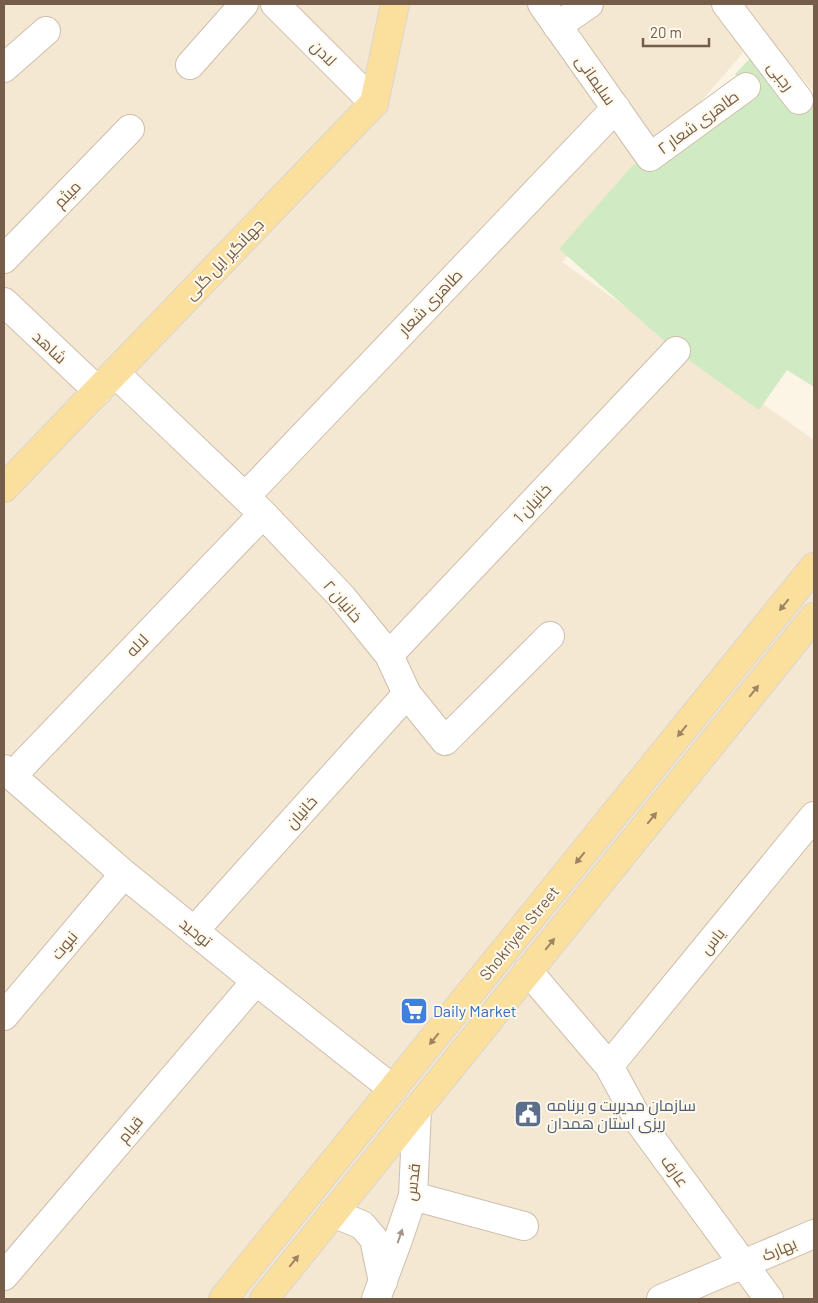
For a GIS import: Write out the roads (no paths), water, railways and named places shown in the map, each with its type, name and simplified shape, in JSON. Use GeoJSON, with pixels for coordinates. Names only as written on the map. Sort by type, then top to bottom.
{"type":"FeatureCollection","features":[{"type":"Feature","properties":{"kind":"main road"},"geometry":{"type":"LineString","coordinates":[[374,103],[395,4]]}},
{"type":"Feature","properties":{"kind":"main road","name":"جهانگیر ایل گلی"},"geometry":{"type":"LineString","coordinates":[[4,488],[374,103]]}},
{"type":"Feature","properties":{"kind":"main road","name":"Shokriyeh Street"},"geometry":{"type":"LineString","coordinates":[[223,1299],[814,567]]}},
{"type":"Feature","properties":{"kind":"main road","name":"Shokriyeh Street"},"geometry":{"type":"LineString","coordinates":[[264,1299],[814,617]]}},
{"type":"Feature","properties":{"kind":"street"},"geometry":{"type":"LineString","coordinates":[[190,65],[244,4]]}},
{"type":"Feature","properties":{"kind":"street","name":"لادن"},"geometry":{"type":"LineString","coordinates":[[275,4],[374,103]]}},
{"type":"Feature","properties":{"kind":"street","name":"سلیمانی"},"geometry":{"type":"LineString","coordinates":[[542,4],[650,156]]}},
{"type":"Feature","properties":{"kind":"street"},"geometry":{"type":"LineString","coordinates":[[558,26],[589,4]]}},
{"type":"Feature","properties":{"kind":"street","name":"رجبی"},"geometry":{"type":"LineString","coordinates":[[726,4],[799,100]]}},
{"type":"Feature","properties":{"kind":"street"},"geometry":{"type":"LineString","coordinates":[[4,68],[46,31]]}},
{"type":"Feature","properties":{"kind":"street","name":"طاهری شعار ۲"},"geometry":{"type":"LineString","coordinates":[[650,156],[746,87]]}},
{"type":"Feature","properties":{"kind":"street","name":"طاهری شعار"},"geometry":{"type":"LineString","coordinates":[[254,505],[616,108]]}},
{"type":"Feature","properties":{"kind":"street","name":"میثم"},"geometry":{"type":"LineString","coordinates":[[4,259],[130,128]]}},
{"type":"Feature","properties":{"kind":"street","name":"شاهد"},"geometry":{"type":"LineString","coordinates":[[4,302],[106,382]]}},
{"type":"Feature","properties":{"kind":"street","name":"خانیان 1"},"geometry":{"type":"LineString","coordinates":[[389,655],[676,351]]}},
{"type":"Feature","properties":{"kind":"street","name":"خانیان ۲"},"geometry":{"type":"LineString","coordinates":[[106,382],[254,505],[342,597],[389,655],[407,694],[445,741],[550,636]]}},
{"type":"Feature","properties":{"kind":"street","name":"لاله"},"geometry":{"type":"LineString","coordinates":[[8,772],[254,505]]}},
{"type":"Feature","properties":{"kind":"street","name":"خانیان"},"geometry":{"type":"LineString","coordinates":[[194,931],[407,694]]}},
{"type":"Feature","properties":{"kind":"street","name":"توحید"},"geometry":{"type":"LineString","coordinates":[[8,772],[124,874],[393,1090]]}},
{"type":"Feature","properties":{"kind":"street","name":"یاس"},"geometry":{"type":"LineString","coordinates":[[609,1066],[814,816]]}},
{"type":"Feature","properties":{"kind":"street","name":"نبوت"},"geometry":{"type":"LineString","coordinates":[[4,1016],[124,874]]}},
{"type":"Feature","properties":{"kind":"street","name":"عارف"},"geometry":{"type":"LineString","coordinates":[[528,971],[609,1066],[640,1123],[770,1299]]}},
{"type":"Feature","properties":{"kind":"street","name":"قیام"},"geometry":{"type":"LineString","coordinates":[[4,1276],[256,981]]}},
{"type":"Feature","properties":{"kind":"street","name":"قدس"},"geometry":{"type":"LineString","coordinates":[[380,1290],[413,1196],[417,1109]]}},
{"type":"Feature","properties":{"kind":"street"},"geometry":{"type":"LineString","coordinates":[[413,1196],[524,1226]]}},
{"type":"Feature","properties":{"kind":"street","name":"قدس"},"geometry":{"type":"LineString","coordinates":[[333,1213],[362,1226],[374,1239],[380,1290]]}},
{"type":"Feature","properties":{"kind":"street","name":"بهارک"},"geometry":{"type":"LineString","coordinates":[[661,1299],[814,1234]]}},
{"type":"Feature","properties":{"kind":"place","name":"Daily Market"},"geometry":{"type":"Point","coordinates":[414,1011]}},
{"type":"Feature","properties":{"kind":"place","name":"سازمان مدیریت و برنامه ریزی استان همدان"},"geometry":{"type":"Point","coordinates":[528,1114]}}]}
